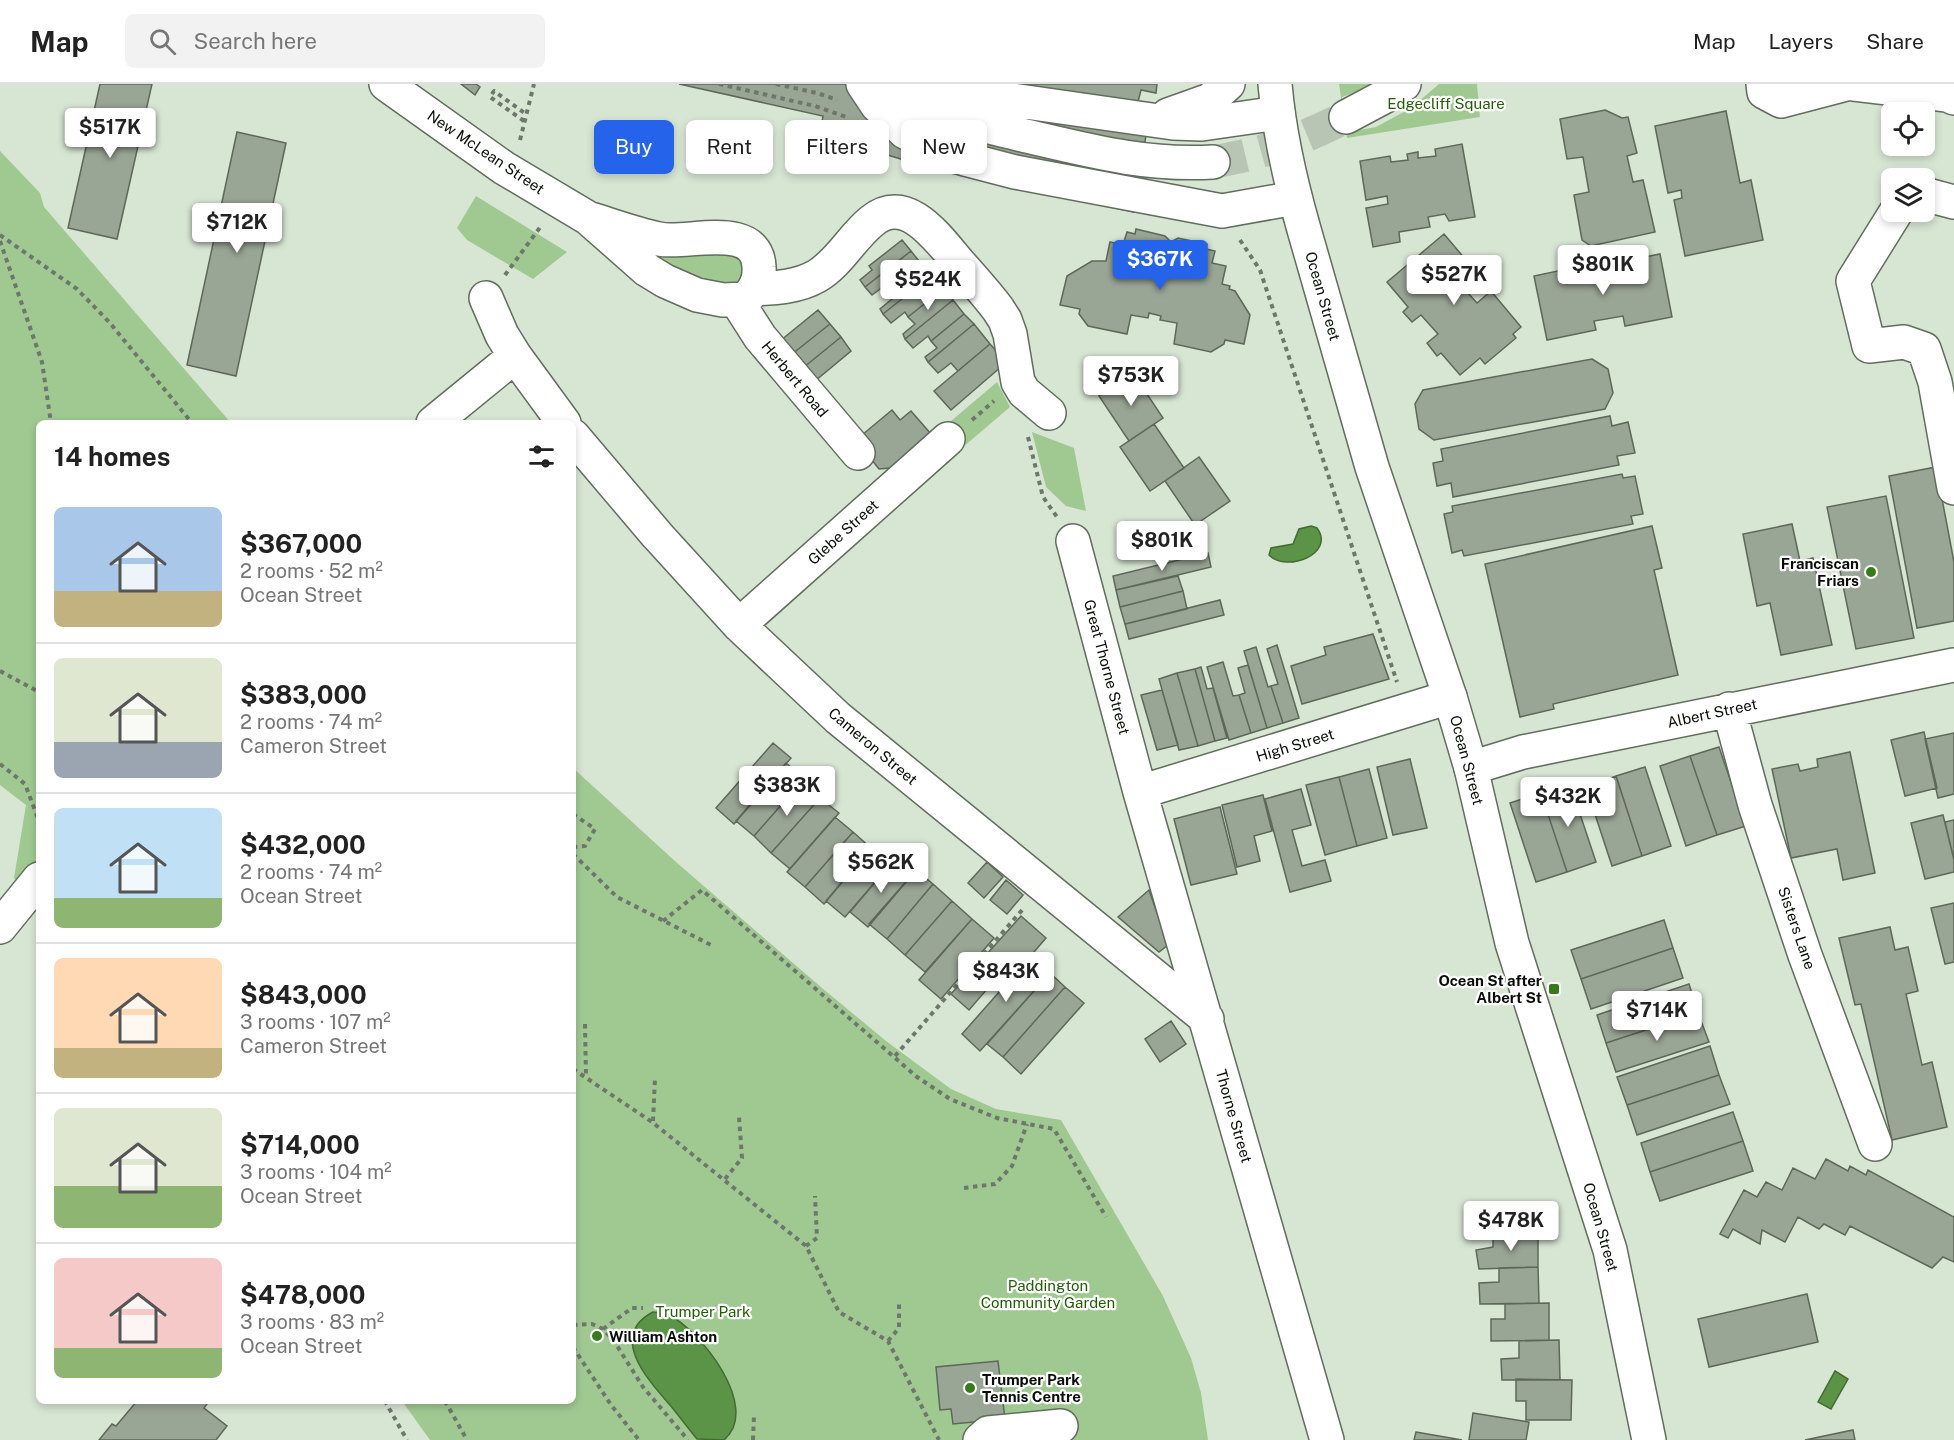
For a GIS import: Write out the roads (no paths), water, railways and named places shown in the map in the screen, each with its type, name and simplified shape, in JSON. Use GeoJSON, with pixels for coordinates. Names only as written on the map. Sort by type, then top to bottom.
{"type":"FeatureCollection","features":[{"type":"Feature","properties":{"kind":"street","name":"New McLean Street"},"geometry":{"type":"LineString","coordinates":[[386,84],[504,168],[588,218],[647,270],[665,281],[697,296],[750,283],[753,249],[738,240],[718,237],[675,241],[659,239],[588,218]]}},
{"type":"Feature","properties":{"kind":"street"},"geometry":{"type":"LineString","coordinates":[[863,84],[877,105],[906,132],[934,148],[965,159],[1015,172],[1222,211],[1295,198]]}},
{"type":"Feature","properties":{"kind":"street"},"geometry":{"type":"LineString","coordinates":[[875,84],[917,107],[948,117],[1094,152],[1146,161],[1181,164],[1213,162]]}},
{"type":"Feature","properties":{"kind":"street"},"geometry":{"type":"LineString","coordinates":[[915,84],[1173,123],[1202,124],[1276,98]]}},
{"type":"Feature","properties":{"kind":"street"},"geometry":{"type":"LineString","coordinates":[[1155,119],[1210,100],[1228,84]]}},
{"type":"Feature","properties":{"kind":"street"},"geometry":{"type":"LineString","coordinates":[[1346,117],[1404,84]]}},
{"type":"Feature","properties":{"kind":"street"},"geometry":{"type":"LineString","coordinates":[[1763,84],[1764,92],[1781,101],[1846,84]]}},
{"type":"Feature","properties":{"kind":"street"},"geometry":{"type":"LineString","coordinates":[[1854,84],[1947,95],[1954,98]]}},
{"type":"Feature","properties":{"kind":"street","name":"Ocean Street"},"geometry":{"type":"LineString","coordinates":[[1276,98],[1295,198],[1372,467],[1450,698],[1471,768],[1512,943],[1610,1250],[1649,1440]]}},
{"type":"Feature","properties":{"kind":"street"},"geometry":{"type":"LineString","coordinates":[[1935,197],[1954,202]]}},
{"type":"Feature","properties":{"kind":"street"},"geometry":{"type":"LineString","coordinates":[[750,283],[784,267],[802,266],[820,261],[848,246],[870,222],[885,214],[903,213],[926,225],[991,299],[1005,321],[1010,334],[1018,382],[1037,421]]}},
{"type":"Feature","properties":{"kind":"street"},"geometry":{"type":"LineString","coordinates":[[1890,222],[1853,281],[1869,346],[1904,342],[1924,350],[1935,382],[1954,488]]}},
{"type":"Feature","properties":{"kind":"street","name":"Herbert Road"},"geometry":{"type":"LineString","coordinates":[[750,283],[760,337],[858,453]]}},
{"type":"Feature","properties":{"kind":"street"},"geometry":{"type":"LineString","coordinates":[[486,298],[502,335],[515,356],[562,420]]}},
{"type":"Feature","properties":{"kind":"street"},"geometry":{"type":"LineString","coordinates":[[437,420],[515,356]]}},
{"type":"Feature","properties":{"kind":"street","name":"Glebe Street"},"geometry":{"type":"LineString","coordinates":[[739,625],[948,439]]}},
{"type":"Feature","properties":{"kind":"street","name":"Cameron Street"},"geometry":{"type":"LineString","coordinates":[[576,440],[657,536],[739,625],[838,718],[1207,1019]]}},
{"type":"Feature","properties":{"kind":"street","name":"Great Thorne Street"},"geometry":{"type":"LineString","coordinates":[[1073,541],[1140,792]]}},
{"type":"Feature","properties":{"kind":"street","name":"Albert Street"},"geometry":{"type":"LineString","coordinates":[[1471,768],[1523,752],[1954,665]]}},
{"type":"Feature","properties":{"kind":"street","name":"High Street"},"geometry":{"type":"LineString","coordinates":[[1140,792],[1450,698]]}},
{"type":"Feature","properties":{"kind":"street","name":"Sisters Lane"},"geometry":{"type":"LineString","coordinates":[[1729,709],[1755,806],[1805,955],[1875,1144]]}},
{"type":"Feature","properties":{"kind":"street","name":"Thorne Street"},"geometry":{"type":"LineString","coordinates":[[1140,792],[1327,1440]]}},
{"type":"Feature","properties":{"kind":"street"},"geometry":{"type":"LineString","coordinates":[[0,927],[36,883]]}},
{"type":"Feature","properties":{"kind":"street"},"geometry":{"type":"LineString","coordinates":[[980,1440],[988,1433],[1061,1426]]}},
{"type":"Feature","properties":{"kind":"tunnel"},"geometry":{"type":"LineString","coordinates":[[1213,162],[1249,155],[1281,145],[1346,117]]}},
{"type":"Feature","properties":{"kind":"place","name":"Franciscan Friars"},"geometry":{"type":"Point","coordinates":[1871,572]}},
{"type":"Feature","properties":{"kind":"place","name":"Ocean St after Albert St"},"geometry":{"type":"Point","coordinates":[1554,989]}},
{"type":"Feature","properties":{"kind":"place","name":"William Ashton"},"geometry":{"type":"Point","coordinates":[597,1336]}},
{"type":"Feature","properties":{"kind":"place","name":"Trumper Park Tennis Centre"},"geometry":{"type":"Point","coordinates":[970,1388]}},
{"type":"Feature","properties":{"kind":"park label","name":"Edgecliff Square"},"geometry":{"type":"Point","coordinates":[1446,103]}},
{"type":"Feature","properties":{"kind":"park label","name":"Paddington Community Garden"},"geometry":{"type":"Point","coordinates":[1048,1294]}},
{"type":"Feature","properties":{"kind":"park label","name":"Trumper Park"},"geometry":{"type":"Point","coordinates":[703,1311]}}]}
